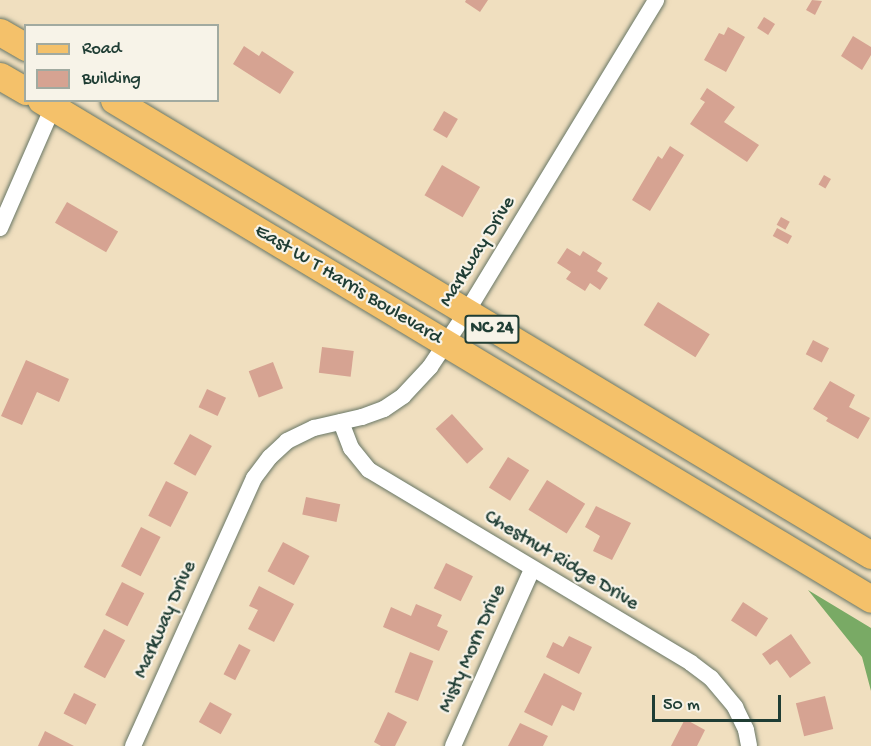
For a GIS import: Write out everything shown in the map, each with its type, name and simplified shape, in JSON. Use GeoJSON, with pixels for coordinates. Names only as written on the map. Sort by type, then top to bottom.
{"type":"FeatureCollection","features":[{"type":"Feature","properties":{"kind":"main road"},"geometry":{"type":"LineString","coordinates":[[0,32],[24,46]]}},
{"type":"Feature","properties":{"kind":"main road"},"geometry":{"type":"LineString","coordinates":[[0,76],[24,90]]}},
{"type":"Feature","properties":{"kind":"main road","name":"East W T Harris Boulevard"},"geometry":{"type":"LineString","coordinates":[[117,102],[871,555]]}},
{"type":"Feature","properties":{"kind":"main road","name":"East W T Harris Boulevard"},"geometry":{"type":"LineString","coordinates":[[50,103],[446,345],[871,599]]}},
{"type":"Feature","properties":{"kind":"street","name":"Markway Drive"},"geometry":{"type":"LineString","coordinates":[[133,746],[254,478],[270,457],[304,431],[384,409],[403,396],[446,345],[656,0]]}},
{"type":"Feature","properties":{"kind":"street"},"geometry":{"type":"LineString","coordinates":[[0,228],[50,103]]}},
{"type":"Feature","properties":{"kind":"street","name":"Chestnut Ridge Drive"},"geometry":{"type":"LineString","coordinates":[[341,422],[351,448],[369,470],[691,663],[711,678],[735,706],[746,730],[749,746]]}},
{"type":"Feature","properties":{"kind":"street","name":"Misty Morn Drive"},"geometry":{"type":"LineString","coordinates":[[453,746],[532,568]]}},
{"type":"Feature","properties":{"kind":"green space"},"geometry":{"type":"Polygon","coordinates":[[[808,590],[871,628],[871,691],[862,657],[808,590]]]}},
{"type":"Feature","properties":{"kind":"building"},"geometry":{"type":"Polygon","coordinates":[[[466,0],[488,0],[480,12],[465,2],[466,0]]]}},
{"type":"Feature","properties":{"kind":"building"},"geometry":{"type":"Polygon","coordinates":[[[812,0],[822,1],[815,15],[806,10],[812,0]]]}},
{"type":"Feature","properties":{"kind":"building"},"geometry":{"type":"Polygon","coordinates":[[[764,17],[775,24],[768,35],[757,28],[764,17]]]}},
{"type":"Feature","properties":{"kind":"building"},"geometry":{"type":"Polygon","coordinates":[[[728,27],[745,37],[726,72],[704,60],[719,33],[724,35],[728,27]]]}},
{"type":"Feature","properties":{"kind":"building"},"geometry":{"type":"Polygon","coordinates":[[[853,36],[871,47],[871,55],[862,70],[841,56],[853,36]]]}},
{"type":"Feature","properties":{"kind":"building"},"geometry":{"type":"Polygon","coordinates":[[[244,46],[259,56],[262,51],[294,72],[280,94],[233,64],[244,46]]]}},
{"type":"Feature","properties":{"kind":"building"},"geometry":{"type":"Polygon","coordinates":[[[707,88],[735,107],[724,122],[759,145],[747,162],[690,124],[705,102],[700,99],[707,88]]]}},
{"type":"Feature","properties":{"kind":"building"},"geometry":{"type":"Polygon","coordinates":[[[444,111],[458,119],[447,138],[433,130],[444,111]]]}},
{"type":"Feature","properties":{"kind":"building"},"geometry":{"type":"Polygon","coordinates":[[[670,146],[684,155],[650,211],[632,200],[658,156],[662,159],[670,146]]]}},
{"type":"Feature","properties":{"kind":"building"},"geometry":{"type":"Polygon","coordinates":[[[442,165],[480,187],[463,217],[424,195],[442,165]]]}},
{"type":"Feature","properties":{"kind":"building"},"geometry":{"type":"Polygon","coordinates":[[[824,175],[831,179],[825,189],[818,185],[824,175]]]}},
{"type":"Feature","properties":{"kind":"building"},"geometry":{"type":"Polygon","coordinates":[[[67,202],[118,232],[106,252],[55,223],[67,202]]]}},
{"type":"Feature","properties":{"kind":"building"},"geometry":{"type":"Polygon","coordinates":[[[781,217],[790,222],[785,230],[777,225],[781,217]]]}},
{"type":"Feature","properties":{"kind":"building"},"geometry":{"type":"Polygon","coordinates":[[[777,228],[792,236],[788,244],[773,236],[777,228]]]}},
{"type":"Feature","properties":{"kind":"building"},"geometry":{"type":"Polygon","coordinates":[[[567,248],[580,256],[583,251],[602,263],[597,271],[608,278],[600,290],[590,283],[585,291],[566,279],[571,272],[557,263],[567,248]]]}},
{"type":"Feature","properties":{"kind":"building"},"geometry":{"type":"Polygon","coordinates":[[[658,302],[710,334],[695,357],[644,325],[658,302]]]}},
{"type":"Feature","properties":{"kind":"building"},"geometry":{"type":"Polygon","coordinates":[[[813,340],[829,348],[822,362],[806,354],[813,340]]]}},
{"type":"Feature","properties":{"kind":"building"},"geometry":{"type":"Polygon","coordinates":[[[322,347],[354,351],[351,377],[319,373],[322,347]]]}},
{"type":"Feature","properties":{"kind":"building"},"geometry":{"type":"Polygon","coordinates":[[[26,360],[69,379],[59,402],[37,392],[22,425],[1,416],[26,360]]]}},
{"type":"Feature","properties":{"kind":"building"},"geometry":{"type":"Polygon","coordinates":[[[273,362],[283,388],[259,397],[249,371],[273,362]]]}},
{"type":"Feature","properties":{"kind":"building"},"geometry":{"type":"Polygon","coordinates":[[[830,381],[855,395],[849,407],[870,418],[858,439],[826,421],[828,418],[813,409],[830,381]]]}},
{"type":"Feature","properties":{"kind":"building"},"geometry":{"type":"Polygon","coordinates":[[[207,389],[226,398],[218,416],[199,407],[207,389]]]}},
{"type":"Feature","properties":{"kind":"building"},"geometry":{"type":"Polygon","coordinates":[[[452,414],[483,449],[467,464],[436,429],[452,414]]]}},
{"type":"Feature","properties":{"kind":"building"},"geometry":{"type":"Polygon","coordinates":[[[190,434],[212,446],[195,476],[174,464],[190,434]]]}},
{"type":"Feature","properties":{"kind":"building"},"geometry":{"type":"Polygon","coordinates":[[[508,457],[529,470],[510,501],[489,488],[508,457]]]}},
{"type":"Feature","properties":{"kind":"building"},"geometry":{"type":"Polygon","coordinates":[[[547,480],[585,504],[567,534],[528,510],[547,480]]]}},
{"type":"Feature","properties":{"kind":"building"},"geometry":{"type":"Polygon","coordinates":[[[166,481],[188,492],[171,527],[148,516],[166,481]]]}},
{"type":"Feature","properties":{"kind":"building"},"geometry":{"type":"Polygon","coordinates":[[[306,497],[340,504],[336,522],[302,515],[306,497]]]}},
{"type":"Feature","properties":{"kind":"building"},"geometry":{"type":"Polygon","coordinates":[[[596,506],[631,523],[612,560],[593,551],[600,536],[585,527],[596,506]]]}},
{"type":"Feature","properties":{"kind":"building"},"geometry":{"type":"Polygon","coordinates":[[[141,527],[161,537],[141,576],[121,566],[141,527]]]}},
{"type":"Feature","properties":{"kind":"building"},"geometry":{"type":"Polygon","coordinates":[[[283,542],[309,556],[294,585],[268,571],[283,542]]]}},
{"type":"Feature","properties":{"kind":"building"},"geometry":{"type":"Polygon","coordinates":[[[446,563],[473,576],[461,601],[434,588],[446,563]]]}},
{"type":"Feature","properties":{"kind":"building"},"geometry":{"type":"Polygon","coordinates":[[[122,582],[144,593],[127,626],[105,615],[122,582]]]}},
{"type":"Feature","properties":{"kind":"building"},"geometry":{"type":"Polygon","coordinates":[[[259,586],[294,604],[274,642],[248,629],[258,610],[249,606],[259,586]]]}},
{"type":"Feature","properties":{"kind":"building"},"geometry":{"type":"Polygon","coordinates":[[[743,602],[768,618],[756,637],[731,620],[743,602]]]}},
{"type":"Feature","properties":{"kind":"building"},"geometry":{"type":"Polygon","coordinates":[[[416,604],[442,615],[437,626],[448,631],[439,651],[383,627],[391,607],[411,616],[416,604]]]}},
{"type":"Feature","properties":{"kind":"building"},"geometry":{"type":"Polygon","coordinates":[[[104,629],[125,640],[105,678],[84,667],[104,629]]]}},
{"type":"Feature","properties":{"kind":"building"},"geometry":{"type":"Polygon","coordinates":[[[791,634],[811,663],[790,678],[777,660],[770,665],[762,654],[791,634]]]}},
{"type":"Feature","properties":{"kind":"building"},"geometry":{"type":"Polygon","coordinates":[[[569,636],[592,647],[579,674],[546,657],[553,642],[563,647],[569,636]]]}},
{"type":"Feature","properties":{"kind":"building"},"geometry":{"type":"Polygon","coordinates":[[[239,644],[251,650],[235,680],[224,674],[239,644]]]}},
{"type":"Feature","properties":{"kind":"building"},"geometry":{"type":"Polygon","coordinates":[[[410,652],[433,661],[418,701],[395,692],[410,652]]]}},
{"type":"Feature","properties":{"kind":"building"},"geometry":{"type":"Polygon","coordinates":[[[544,673],[582,693],[574,711],[562,705],[552,726],[524,712],[544,673]]]}},
{"type":"Feature","properties":{"kind":"building"},"geometry":{"type":"Polygon","coordinates":[[[74,693],[96,704],[86,725],[64,713],[74,693]]]}},
{"type":"Feature","properties":{"kind":"building"},"geometry":{"type":"Polygon","coordinates":[[[825,696],[833,729],[804,736],[796,703],[825,696]]]}},
{"type":"Feature","properties":{"kind":"building"},"geometry":{"type":"Polygon","coordinates":[[[210,702],[232,714],[221,734],[199,722],[210,702]]]}},
{"type":"Feature","properties":{"kind":"building"},"geometry":{"type":"Polygon","coordinates":[[[388,712],[407,722],[395,746],[381,746],[374,742],[388,712]]]}},
{"type":"Feature","properties":{"kind":"building"},"geometry":{"type":"Polygon","coordinates":[[[685,719],[705,730],[697,746],[671,746],[685,719]]]}},
{"type":"Feature","properties":{"kind":"building"},"geometry":{"type":"Polygon","coordinates":[[[520,723],[548,736],[543,746],[508,746],[520,723]]]}},
{"type":"Feature","properties":{"kind":"building"},"geometry":{"type":"Polygon","coordinates":[[[45,731],[74,746],[38,746],[45,731]]]}}]}
